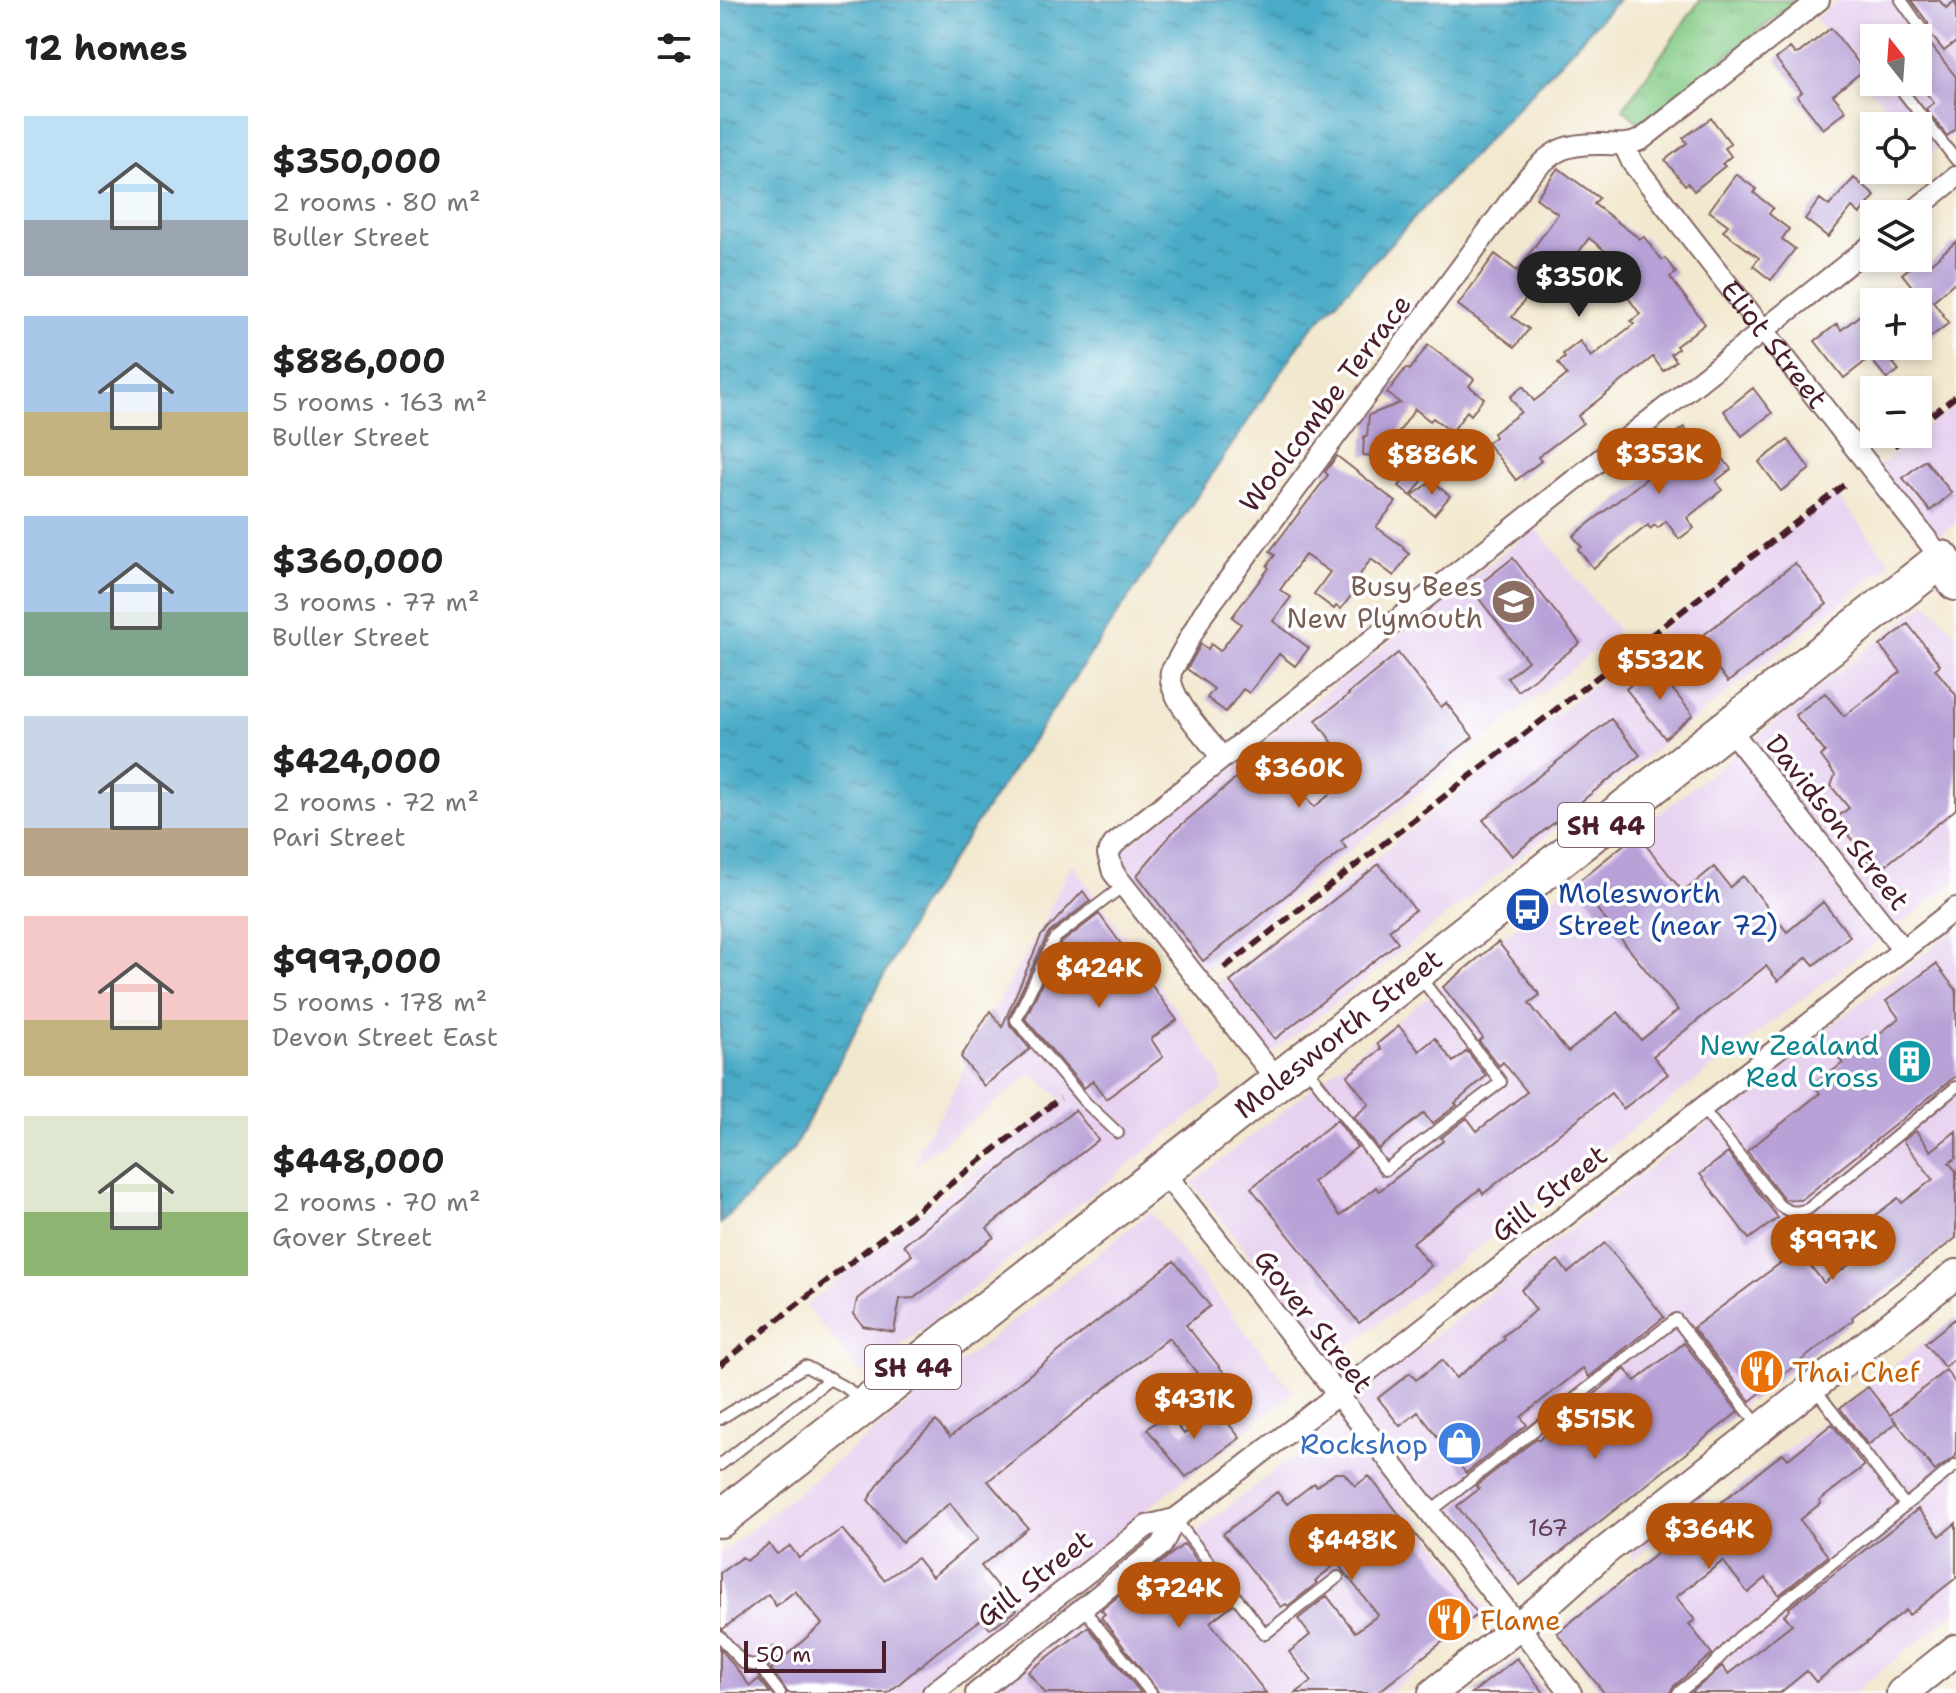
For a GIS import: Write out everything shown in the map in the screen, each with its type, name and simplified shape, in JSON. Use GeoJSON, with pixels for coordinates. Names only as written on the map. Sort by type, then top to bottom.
{"type":"FeatureCollection","features":[{"type":"Feature","properties":{"kind":"highway","name":"Molesworth Street"},"geometry":{"type":"LineString","coordinates":[[720,1519],[1729,728],[1951,563]]}},
{"type":"Feature","properties":{"kind":"main road"},"geometry":{"type":"LineString","coordinates":[[1916,1688],[1956,1650]]}},
{"type":"Feature","properties":{"kind":"street"},"geometry":{"type":"LineString","coordinates":[[1624,145],[1642,139],[1819,0]]}},
{"type":"Feature","properties":{"kind":"street","name":"Eliot Street"},"geometry":{"type":"LineString","coordinates":[[1624,145],[1632,162],[1764,332],[1951,563]]}},
{"type":"Feature","properties":{"kind":"street","name":"Woolcombe Terrace"},"geometry":{"type":"LineString","coordinates":[[1221,757],[1176,697],[1169,682],[1171,672],[1203,614],[1529,176],[1548,155],[1566,147],[1624,145]]}},
{"type":"Feature","properties":{"kind":"street"},"geometry":{"type":"LineString","coordinates":[[1927,200],[1956,177]]}},
{"type":"Feature","properties":{"kind":"street"},"geometry":{"type":"LineString","coordinates":[[1289,1070],[1123,886],[1113,872],[1108,854],[1114,844],[1860,254]]}},
{"type":"Feature","properties":{"kind":"street","name":"Davidson Street"},"geometry":{"type":"LineString","coordinates":[[1729,728],[1903,950]]}},
{"type":"Feature","properties":{"kind":"street","name":"Gill Street"},"geometry":{"type":"LineString","coordinates":[[933,1693],[1147,1526],[1175,1519],[1336,1396],[1956,908]]}},
{"type":"Feature","properties":{"kind":"street","name":"Gover Street"},"geometry":{"type":"LineString","coordinates":[[1163,1171],[1571,1693]]}},
{"type":"Feature","properties":{"kind":"street"},"geometry":{"type":"LineString","coordinates":[[1433,1693],[1760,1427],[1956,1274]]}},
{"type":"Feature","properties":{"kind":"street","name":"Gill Street"},"geometry":{"type":"LineString","coordinates":[[984,1687],[1162,1545],[1175,1519]]}},
{"type":"Feature","properties":{"kind":"lane"},"geometry":{"type":"LineString","coordinates":[[1901,0],[1918,24]]}},
{"type":"Feature","properties":{"kind":"lane"},"geometry":{"type":"LineString","coordinates":[[1906,96],[1956,160]]}},
{"type":"Feature","properties":{"kind":"lane"},"geometry":{"type":"LineString","coordinates":[[1118,1133],[1085,1102],[1016,1020],[1055,938],[1123,886]]}},
{"type":"Feature","properties":{"kind":"lane"},"geometry":{"type":"LineString","coordinates":[[1289,1070],[1385,1170],[1501,1082],[1418,973]]}},
{"type":"Feature","properties":{"kind":"lane"},"geometry":{"type":"LineString","coordinates":[[1702,1108],[1779,1205],[1796,1213],[1808,1209],[1956,1087]]}},
{"type":"Feature","properties":{"kind":"lane"},"geometry":{"type":"LineString","coordinates":[[1429,1513],[1676,1319],[1760,1427]]}},
{"type":"Feature","properties":{"kind":"lane"},"geometry":{"type":"LineString","coordinates":[[720,1419],[805,1366],[848,1389],[864,1405]]}},
{"type":"Feature","properties":{"kind":"lane"},"geometry":{"type":"LineString","coordinates":[[720,1465],[831,1378]]}},
{"type":"Feature","properties":{"kind":"lane"},"geometry":{"type":"LineString","coordinates":[[1813,1386],[1905,1505]]}},
{"type":"Feature","properties":{"kind":"lane"},"geometry":{"type":"LineString","coordinates":[[1678,1693],[1709,1669],[1739,1637],[1956,1465]]}},
{"type":"Feature","properties":{"kind":"lane"},"geometry":{"type":"LineString","coordinates":[[1175,1519],[1265,1634],[1338,1577]]}},
{"type":"Feature","properties":{"kind":"lane"},"geometry":{"type":"LineString","coordinates":[[1083,1608],[1151,1693]]}},
{"type":"Feature","properties":{"kind":"lane"},"geometry":{"type":"LineString","coordinates":[[720,1636],[743,1663],[759,1666],[780,1693]]}},
{"type":"Feature","properties":{"kind":"lane"},"geometry":{"type":"LineString","coordinates":[[759,1666],[777,1652]]}},
{"type":"Feature","properties":{"kind":"lane"},"geometry":{"type":"LineString","coordinates":[[976,1659],[984,1687]]}},
{"type":"Feature","properties":{"kind":"shaded area"},"geometry":{"type":"Polygon","coordinates":[[[1839,0],[1956,0],[1956,133],[1932,152],[1932,112],[1889,112],[1876,96],[1932,96],[1932,24],[1860,24],[1860,76],[1815,19],[1839,0]]]}},
{"type":"Feature","properties":{"kind":"shaded area"},"geometry":{"type":"Polygon","coordinates":[[[1956,404],[1956,523],[1936,538],[1879,466],[1901,448],[1932,448],[1932,423],[1956,404]]]}},
{"type":"Feature","properties":{"kind":"shaded area"},"geometry":{"type":"Polygon","coordinates":[[[1835,493],[1891,563],[1265,1059],[1209,990],[1835,493]]]}},
{"type":"Feature","properties":{"kind":"shaded area"},"geometry":{"type":"Polygon","coordinates":[[[1536,528],[1618,631],[1195,977],[1121,880],[1117,855],[1536,528]]]}},
{"type":"Feature","properties":{"kind":"shaded area"},"geometry":{"type":"Polygon","coordinates":[[[1927,602],[1956,634],[1956,881],[1332,1359],[1192,1183],[1927,602]]]}},
{"type":"Feature","properties":{"kind":"shaded area"},"geometry":{"type":"Polygon","coordinates":[[[1072,863],[1219,1071],[1223,1090],[863,1376],[806,1306],[1062,1100],[1033,1073],[915,1164],[920,1146],[947,1103],[1072,863]]]}},
{"type":"Feature","properties":{"kind":"shaded area"},"geometry":{"type":"Polygon","coordinates":[[[1956,928],[1956,1238],[1501,1594],[1350,1402],[1956,928]]]}},
{"type":"Feature","properties":{"kind":"shaded area"},"geometry":{"type":"Polygon","coordinates":[[[1150,1212],[1294,1392],[916,1693],[720,1693],[720,1554],[1150,1212]]]}},
{"type":"Feature","properties":{"kind":"shaded area"},"geometry":{"type":"Polygon","coordinates":[[[1956,1317],[1956,1612],[1853,1693],[1604,1693],[1555,1632],[1956,1317]]]}},
{"type":"Feature","properties":{"kind":"shaded area"},"geometry":{"type":"Polygon","coordinates":[[[1339,1421],[1490,1612],[1389,1693],[988,1693],[1339,1421]]]}},
{"type":"Feature","properties":{"kind":"shaded area"},"geometry":{"type":"Polygon","coordinates":[[[1704,1488],[1703,1506],[1631,1561],[1632,1544],[1704,1488]]]}},
{"type":"Feature","properties":{"kind":"green space"},"geometry":{"type":"Polygon","coordinates":[[[1700,0],[1797,0],[1642,125],[1623,109],[1700,0]]]}},
{"type":"Feature","properties":{"kind":"water"},"geometry":{"type":"Polygon","coordinates":[[[720,0],[1618,0],[1308,332],[920,907],[794,1148],[720,1224],[720,0]]]}},
{"type":"Feature","properties":{"kind":"building"},"geometry":{"type":"Polygon","coordinates":[[[1911,0],[1939,0],[1946,8],[1956,0],[1956,42],[1944,51],[1932,36],[1932,24],[1911,0]]]}},
{"type":"Feature","properties":{"kind":"building"},"geometry":{"type":"Polygon","coordinates":[[[1831,28],[1860,65],[1860,73],[1833,95],[1846,111],[1823,129],[1797,96],[1802,92],[1776,59],[1790,48],[1795,54],[1831,28]]]}},
{"type":"Feature","properties":{"kind":"building"},"geometry":{"type":"Polygon","coordinates":[[[1932,46],[1956,77],[1956,129],[1947,136],[1932,117],[1932,112],[1926,109],[1934,103],[1928,96],[1932,96],[1932,46]]]}},
{"type":"Feature","properties":{"kind":"building"},"geometry":{"type":"Polygon","coordinates":[[[1711,118],[1731,144],[1725,148],[1731,156],[1722,164],[1725,166],[1694,191],[1688,183],[1685,185],[1665,160],[1687,143],[1683,138],[1711,118]]]}},
{"type":"Feature","properties":{"kind":"building"},"geometry":{"type":"Polygon","coordinates":[[[1558,168],[1599,198],[1594,204],[1640,239],[1644,237],[1662,260],[1665,258],[1676,273],[1670,277],[1705,324],[1676,346],[1678,349],[1671,354],[1676,361],[1663,371],[1653,357],[1578,416],[1583,423],[1538,457],[1541,461],[1516,480],[1487,443],[1495,437],[1493,433],[1521,412],[1510,397],[1523,386],[1534,401],[1567,375],[1558,363],[1565,358],[1563,354],[1580,341],[1591,357],[1634,324],[1631,321],[1640,314],[1619,285],[1615,287],[1604,272],[1619,262],[1589,238],[1553,288],[1541,279],[1512,317],[1529,329],[1515,347],[1458,305],[1495,254],[1517,271],[1558,214],[1536,198],[1558,168]]]}},
{"type":"Feature","properties":{"kind":"building"},"geometry":{"type":"Polygon","coordinates":[[[1736,174],[1756,189],[1754,193],[1773,208],[1769,214],[1789,229],[1782,239],[1795,249],[1771,280],[1753,266],[1759,258],[1723,231],[1728,225],[1709,211],[1736,174]]]}},
{"type":"Feature","properties":{"kind":"building"},"geometry":{"type":"Polygon","coordinates":[[[1854,178],[1875,196],[1872,200],[1860,200],[1860,214],[1852,207],[1828,237],[1805,219],[1820,199],[1829,206],[1854,178]]]}},
{"type":"Feature","properties":{"kind":"building"},"geometry":{"type":"Polygon","coordinates":[[[1956,242],[1956,281],[1933,301],[1949,323],[1932,336],[1932,288],[1907,288],[1911,285],[1902,274],[1932,272],[1932,262],[1956,242]]]}},
{"type":"Feature","properties":{"kind":"building"},"geometry":{"type":"Polygon","coordinates":[[[1860,315],[1860,360],[1867,360],[1844,378],[1815,341],[1837,324],[1841,330],[1860,315]]]}},
{"type":"Feature","properties":{"kind":"building"},"geometry":{"type":"Polygon","coordinates":[[[1428,345],[1474,379],[1469,386],[1484,398],[1471,415],[1467,411],[1452,432],[1415,409],[1394,439],[1421,461],[1435,445],[1443,452],[1411,496],[1399,486],[1411,473],[1388,457],[1363,455],[1364,436],[1367,436],[1369,415],[1400,403],[1387,393],[1406,368],[1410,370],[1428,345]]]}},
{"type":"Feature","properties":{"kind":"building"},"geometry":{"type":"Polygon","coordinates":[[[1872,360],[1897,360],[1893,363],[1899,370],[1891,376],[1885,376],[1872,360]]]}},
{"type":"Feature","properties":{"kind":"building"},"geometry":{"type":"Polygon","coordinates":[[[1753,388],[1772,413],[1742,436],[1724,411],[1753,388]]]}},
{"type":"Feature","properties":{"kind":"building"},"geometry":{"type":"Polygon","coordinates":[[[1684,427],[1695,441],[1704,433],[1731,469],[1716,481],[1722,490],[1687,518],[1694,528],[1679,539],[1666,521],[1658,528],[1655,525],[1650,529],[1648,525],[1593,568],[1578,549],[1582,547],[1573,536],[1652,474],[1641,460],[1684,427]]]}},
{"type":"Feature","properties":{"kind":"building"},"geometry":{"type":"Polygon","coordinates":[[[1788,440],[1810,469],[1781,491],[1759,462],[1788,440]]]}},
{"type":"Feature","properties":{"kind":"building"},"geometry":{"type":"Polygon","coordinates":[[[1337,456],[1396,502],[1376,527],[1409,554],[1394,576],[1371,559],[1349,590],[1353,593],[1341,609],[1336,606],[1334,609],[1314,594],[1330,572],[1305,555],[1280,590],[1291,597],[1273,621],[1309,648],[1295,666],[1279,654],[1249,693],[1243,689],[1226,712],[1207,698],[1214,689],[1187,669],[1201,644],[1208,649],[1211,644],[1220,651],[1241,624],[1232,617],[1269,568],[1267,566],[1275,555],[1270,551],[1328,475],[1325,472],[1337,456]]]}},
{"type":"Feature","properties":{"kind":"building"},"geometry":{"type":"Polygon","coordinates":[[[1925,460],[1952,493],[1930,511],[1903,478],[1925,460]]]}},
{"type":"Feature","properties":{"kind":"building"},"geometry":{"type":"Polygon","coordinates":[[[1432,481],[1450,496],[1434,515],[1412,496],[1432,481]]]}},
{"type":"Feature","properties":{"kind":"building"},"geometry":{"type":"Polygon","coordinates":[[[1513,558],[1580,643],[1518,691],[1507,678],[1528,661],[1472,590],[1513,558]]]}},
{"type":"Feature","properties":{"kind":"building"},"geometry":{"type":"Polygon","coordinates":[[[1795,563],[1827,604],[1728,682],[1696,641],[1795,563]]]}},
{"type":"Feature","properties":{"kind":"building"},"geometry":{"type":"Polygon","coordinates":[[[1908,624],[1940,665],[1935,669],[1956,695],[1956,809],[1877,872],[1836,818],[1849,808],[1831,786],[1835,775],[1821,756],[1825,752],[1795,715],[1825,693],[1844,716],[1901,672],[1880,646],[1908,624]]]}},
{"type":"Feature","properties":{"kind":"building"},"geometry":{"type":"Polygon","coordinates":[[[1398,653],[1441,707],[1446,703],[1473,737],[1341,841],[1346,848],[1203,961],[1137,875],[1173,832],[1269,750],[1314,807],[1342,785],[1322,756],[1335,746],[1316,720],[1398,653]]]}},
{"type":"Feature","properties":{"kind":"building"},"geometry":{"type":"Polygon","coordinates":[[[1654,666],[1693,715],[1665,738],[1626,689],[1654,666]]]}},
{"type":"Feature","properties":{"kind":"building"},"geometry":{"type":"Polygon","coordinates":[[[1611,719],[1640,755],[1512,856],[1483,820],[1611,719]]]}},
{"type":"Feature","properties":{"kind":"building"},"geometry":{"type":"Polygon","coordinates":[[[1637,834],[1683,892],[1714,867],[1730,887],[1743,876],[1787,932],[1823,902],[1850,936],[1814,965],[1807,957],[1778,981],[1766,966],[1653,1056],[1668,1074],[1623,1109],[1611,1093],[1483,1194],[1480,1189],[1412,1243],[1431,1266],[1359,1323],[1251,1188],[1337,1120],[1357,1147],[1313,1182],[1340,1216],[1376,1187],[1379,1191],[1467,1118],[1477,1131],[1527,1092],[1503,1062],[1499,1066],[1479,1041],[1483,1038],[1443,987],[1498,942],[1540,995],[1529,1003],[1568,1052],[1618,1012],[1641,1040],[1678,1010],[1576,883],[1637,834]]]}},
{"type":"Feature","properties":{"kind":"building"},"geometry":{"type":"Polygon","coordinates":[[[1379,864],[1415,910],[1389,930],[1398,942],[1275,1039],[1230,982],[1379,864]]]}},
{"type":"Feature","properties":{"kind":"building"},"geometry":{"type":"Polygon","coordinates":[[[1083,891],[1090,901],[1048,934],[1009,1017],[1010,1025],[1030,1049],[984,1086],[961,1057],[990,1011],[1002,1027],[1041,936],[1083,891]]]}},
{"type":"Feature","properties":{"kind":"building"},"geometry":{"type":"Polygon","coordinates":[[[1099,914],[1177,1020],[1151,1039],[1163,1057],[1106,1099],[1093,1081],[1084,1088],[1025,1019],[1061,943],[1099,914]]]}},
{"type":"Feature","properties":{"kind":"building"},"geometry":{"type":"Polygon","coordinates":[[[1936,964],[1956,990],[1956,1076],[1801,1200],[1784,1199],[1747,1151],[1820,1093],[1814,1085],[1843,1063],[1839,1059],[1867,1037],[1870,1041],[1899,1018],[1886,1001],[1936,964]]]}},
{"type":"Feature","properties":{"kind":"building"},"geometry":{"type":"Polygon","coordinates":[[[1399,1026],[1419,1051],[1435,1038],[1453,1062],[1467,1051],[1486,1076],[1455,1103],[1457,1105],[1432,1124],[1424,1113],[1379,1149],[1354,1117],[1369,1104],[1347,1076],[1381,1049],[1377,1044],[1399,1026]]]}},
{"type":"Feature","properties":{"kind":"building"},"geometry":{"type":"Polygon","coordinates":[[[1075,1110],[1098,1140],[987,1228],[994,1237],[914,1298],[900,1299],[894,1332],[863,1326],[854,1314],[857,1299],[912,1255],[904,1245],[1075,1110]]]}},
{"type":"Feature","properties":{"kind":"building"},"geometry":{"type":"Polygon","coordinates":[[[1916,1131],[1931,1151],[1956,1131],[1956,1158],[1949,1163],[1956,1171],[1956,1238],[1852,1317],[1853,1320],[1750,1401],[1693,1328],[1798,1250],[1824,1283],[1857,1259],[1843,1240],[1898,1198],[1902,1203],[1933,1179],[1903,1141],[1916,1131]]]}},
{"type":"Feature","properties":{"kind":"building"},"geometry":{"type":"Polygon","coordinates":[[[1728,1153],[1778,1218],[1749,1239],[1700,1174],[1728,1153]]]}},
{"type":"Feature","properties":{"kind":"building"},"geometry":{"type":"Polygon","coordinates":[[[1605,1243],[1664,1317],[1589,1377],[1583,1368],[1521,1417],[1527,1425],[1466,1473],[1418,1412],[1400,1426],[1378,1398],[1410,1373],[1416,1380],[1442,1360],[1456,1378],[1536,1310],[1521,1290],[1558,1260],[1568,1273],[1605,1243]]]}},
{"type":"Feature","properties":{"kind":"building"},"geometry":{"type":"Polygon","coordinates":[[[1174,1261],[1210,1306],[1186,1325],[1230,1380],[1213,1393],[1169,1338],[988,1481],[1028,1528],[981,1566],[1016,1610],[990,1629],[982,1619],[888,1693],[788,1693],[771,1669],[822,1624],[795,1591],[776,1606],[768,1594],[723,1629],[720,1628],[720,1573],[742,1557],[746,1561],[769,1544],[777,1554],[790,1546],[799,1558],[842,1529],[884,1580],[917,1558],[932,1577],[978,1539],[950,1503],[902,1542],[868,1500],[895,1460],[936,1421],[950,1437],[1174,1261]]]}},
{"type":"Feature","properties":{"kind":"building"},"geometry":{"type":"Polygon","coordinates":[[[1956,1318],[1956,1358],[1944,1367],[1925,1343],[1956,1318]]]}},
{"type":"Feature","properties":{"kind":"building"},"geometry":{"type":"Polygon","coordinates":[[[1684,1343],[1738,1412],[1520,1585],[1457,1506],[1479,1489],[1476,1486],[1537,1438],[1539,1440],[1625,1369],[1635,1381],[1684,1343]]]}},
{"type":"Feature","properties":{"kind":"building"},"geometry":{"type":"Polygon","coordinates":[[[1946,1370],[1956,1384],[1956,1456],[1935,1471],[1892,1417],[1896,1423],[1868,1445],[1840,1408],[1868,1387],[1890,1415],[1946,1370]]]}},
{"type":"Feature","properties":{"kind":"building"},"geometry":{"type":"Polygon","coordinates":[[[1217,1409],[1240,1438],[1186,1477],[1147,1429],[1167,1413],[1184,1434],[1217,1409]]]}},
{"type":"Feature","properties":{"kind":"building"},"geometry":{"type":"Polygon","coordinates":[[[1832,1424],[1864,1466],[1800,1520],[1828,1556],[1779,1595],[1766,1578],[1748,1593],[1723,1561],[1676,1597],[1695,1620],[1689,1624],[1712,1654],[1670,1693],[1604,1693],[1557,1633],[1783,1453],[1788,1459],[1832,1424]]]}},
{"type":"Feature","properties":{"kind":"building"},"geometry":{"type":"Polygon","coordinates":[[[1335,1473],[1344,1473],[1355,1486],[1369,1476],[1478,1614],[1377,1693],[1296,1693],[1312,1681],[1289,1652],[1310,1635],[1298,1619],[1327,1596],[1355,1632],[1378,1615],[1337,1563],[1288,1606],[1281,1607],[1223,1534],[1277,1492],[1287,1504],[1314,1483],[1317,1486],[1335,1473]]]}},
{"type":"Feature","properties":{"kind":"building"},"geometry":{"type":"Polygon","coordinates":[[[1918,1509],[1940,1536],[1956,1523],[1956,1578],[1909,1615],[1906,1610],[1816,1682],[1807,1671],[1780,1693],[1691,1693],[1722,1666],[1728,1674],[1792,1624],[1784,1615],[1789,1608],[1918,1509]]]}},
{"type":"Feature","properties":{"kind":"building"},"geometry":{"type":"Polygon","coordinates":[[[1184,1544],[1232,1605],[1210,1622],[1266,1693],[1159,1693],[1101,1617],[1105,1614],[1101,1610],[1184,1544]]]}},
{"type":"Feature","properties":{"kind":"building"},"geometry":{"type":"Polygon","coordinates":[[[1088,1627],[1141,1693],[1045,1693],[1028,1672],[1088,1627]]]}},
{"type":"Feature","properties":{"kind":"building"},"geometry":{"type":"Polygon","coordinates":[[[720,1648],[750,1686],[759,1679],[770,1693],[720,1693],[720,1648]]]}},
{"type":"Feature","properties":{"kind":"building"},"geometry":{"type":"Polygon","coordinates":[[[1517,1658],[1544,1693],[1472,1693],[1517,1658]]]}},
{"type":"Feature","properties":{"kind":"railway"},"geometry":{"type":"LineString","coordinates":[[1932,415],[1956,396]]}},
{"type":"Feature","properties":{"kind":"railway"},"geometry":{"type":"LineString","coordinates":[[1224,968],[1844,485]]}},
{"type":"Feature","properties":{"kind":"railway"},"geometry":{"type":"LineString","coordinates":[[720,1365],[1060,1098]]}},
{"type":"Feature","properties":{"kind":"place","name":"Busy Bees New Plymouth"},"geometry":{"type":"Point","coordinates":[1514,602]}},
{"type":"Feature","properties":{"kind":"place","name":"Molesworth Street (near 72)"},"geometry":{"type":"Point","coordinates":[1527,909]}},
{"type":"Feature","properties":{"kind":"place","name":"New Zealand Red Cross"},"geometry":{"type":"Point","coordinates":[1910,1061]}},
{"type":"Feature","properties":{"kind":"place","name":"Thai Chef"},"geometry":{"type":"Point","coordinates":[1761,1372]}},
{"type":"Feature","properties":{"kind":"place","name":"Rockshop"},"geometry":{"type":"Point","coordinates":[1459,1444]}},
{"type":"Feature","properties":{"kind":"place","name":"Flame"},"geometry":{"type":"Point","coordinates":[1449,1620]}}]}
